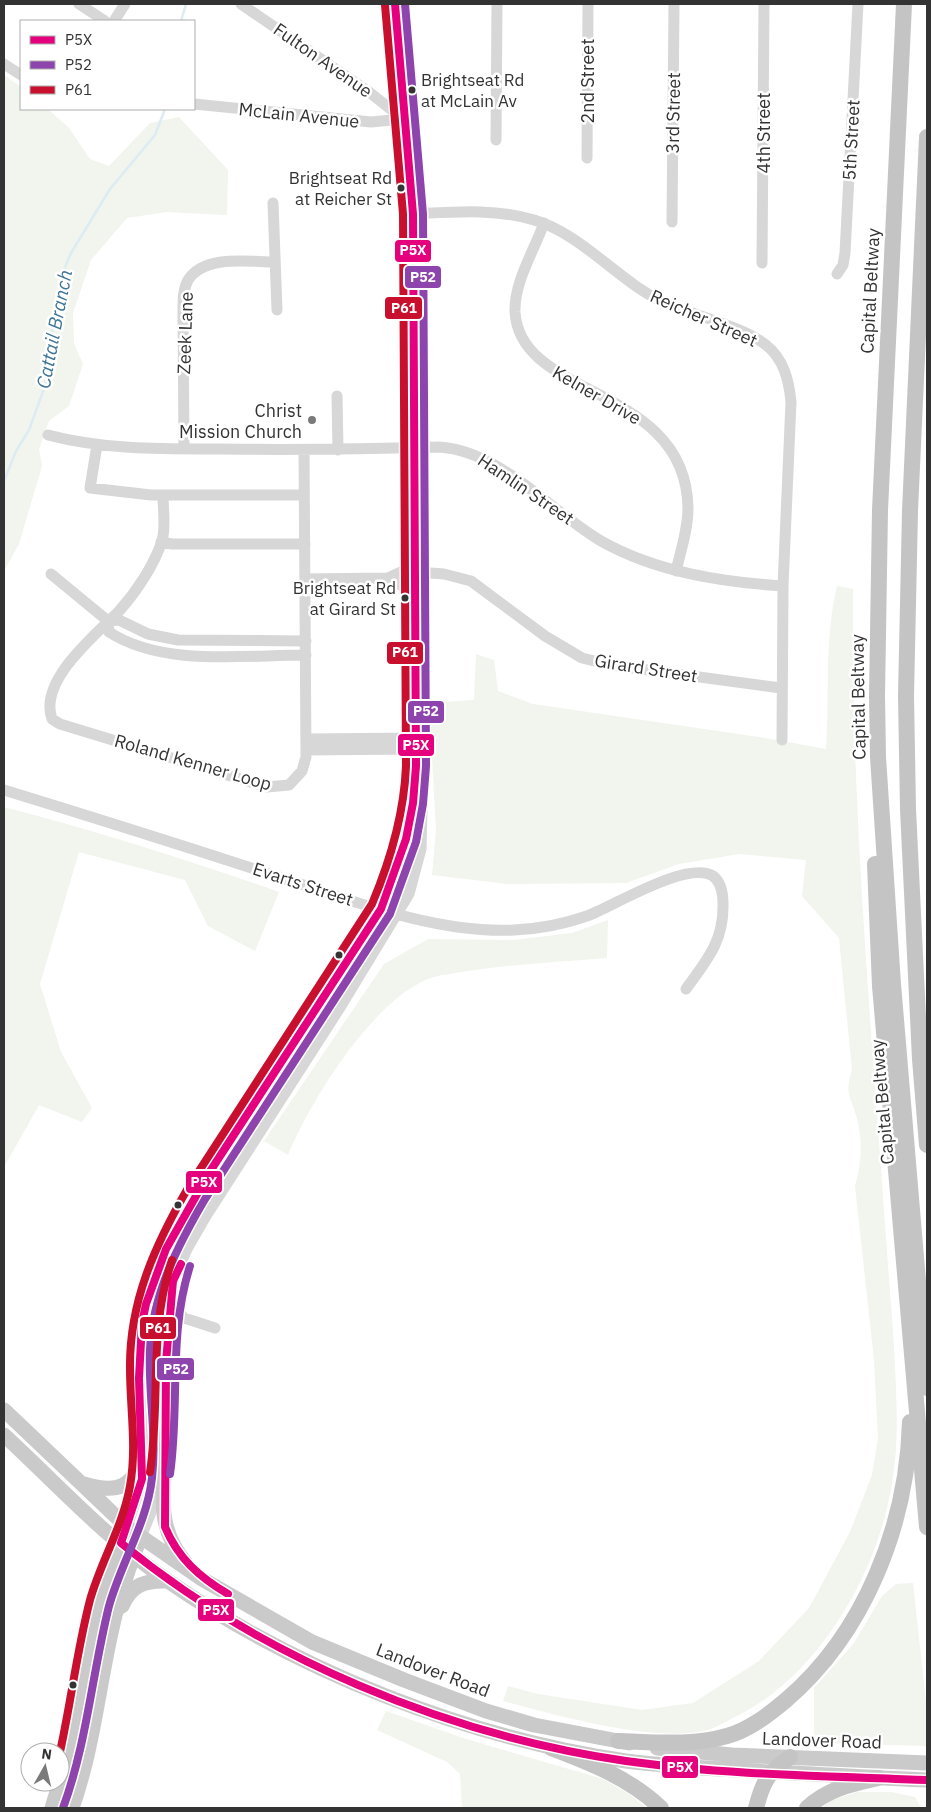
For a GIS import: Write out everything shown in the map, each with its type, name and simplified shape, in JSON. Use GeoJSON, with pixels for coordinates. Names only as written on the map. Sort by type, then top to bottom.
{"type":"FeatureCollection","features":[{"type":"Feature","properties":{"kind":"highway","name":"Capital Beltway"},"geometry":{"type":"LineString","coordinates":[[904,4],[880,519],[877,611],[878,757],[898,1061],[927,1388]]}},
{"type":"Feature","properties":{"kind":"highway"},"geometry":{"type":"LineString","coordinates":[[927,137],[906,611],[908,809],[920,1059],[927,1145]]}},
{"type":"Feature","properties":{"kind":"highway"},"geometry":{"type":"LineString","coordinates":[[878,757],[875,844],[877,923],[927,1527]]}},
{"type":"Feature","properties":{"kind":"highway"},"geometry":{"type":"LineString","coordinates":[[917,968],[927,1049]]}},
{"type":"Feature","properties":{"kind":"highway"},"geometry":{"type":"LineString","coordinates":[[618,1741],[704,1741],[729,1736],[750,1726],[795,1693],[836,1646],[872,1586],[896,1514],[910,1436],[912,1350]]}},
{"type":"Feature","properties":{"kind":"highway"},"geometry":{"type":"LineString","coordinates":[[551,1748],[616,1775],[640,1790],[661,1808]]}},
{"type":"Feature","properties":{"kind":"highway"},"geometry":{"type":"LineString","coordinates":[[756,1808],[762,1787],[770,1772],[790,1757]]}},
{"type":"Feature","properties":{"kind":"highway"},"geometry":{"type":"LineString","coordinates":[[807,1808],[818,1798],[832,1790],[878,1778]]}},
{"type":"Feature","properties":{"kind":"main road","name":"Landover Road"},"geometry":{"type":"LineString","coordinates":[[4,1410],[127,1527],[202,1579],[312,1642],[455,1701],[534,1725],[681,1751],[924,1763]]}},
{"type":"Feature","properties":{"kind":"main road","name":"Landover Road"},"geometry":{"type":"LineString","coordinates":[[4,1435],[121,1543],[167,1581],[254,1635],[362,1686],[444,1717],[551,1748],[678,1767],[925,1780]]}},
{"type":"Feature","properties":{"kind":"main road"},"geometry":{"type":"LineString","coordinates":[[165,1447],[165,1527],[176,1550],[202,1579]]}},
{"type":"Feature","properties":{"kind":"main road"},"geometry":{"type":"LineString","coordinates":[[81,1483],[111,1489],[126,1484],[139,1469],[143,1455]]}},
{"type":"Feature","properties":{"kind":"main road"},"geometry":{"type":"LineString","coordinates":[[52,1808],[74,1736],[100,1605],[127,1527]]}},
{"type":"Feature","properties":{"kind":"main road"},"geometry":{"type":"LineString","coordinates":[[72,1808],[87,1761],[111,1633],[123,1584],[141,1537]]}},
{"type":"Feature","properties":{"kind":"main road"},"geometry":{"type":"LineString","coordinates":[[111,1633],[125,1598],[132,1590],[151,1580],[167,1581]]}},
{"type":"Feature","properties":{"kind":"street"},"geometry":{"type":"LineString","coordinates":[[79,4],[103,20]]}},
{"type":"Feature","properties":{"kind":"street"},"geometry":{"type":"LineString","coordinates":[[115,20],[125,4]]}},
{"type":"Feature","properties":{"kind":"street","name":"Fulton Avenue"},"geometry":{"type":"LineString","coordinates":[[241,4],[369,92],[403,119]]}},
{"type":"Feature","properties":{"kind":"street"},"geometry":{"type":"LineString","coordinates":[[127,1527],[139,1492],[143,1455],[139,1378],[142,1323],[146,1304],[166,1249],[209,1174],[381,909],[400,866],[406,844],[416,783],[413,214],[403,119],[396,4]]}},
{"type":"Feature","properties":{"kind":"street"},"geometry":{"type":"LineString","coordinates":[[496,140],[497,4]]}},
{"type":"Feature","properties":{"kind":"street","name":"2nd Street"},"geometry":{"type":"LineString","coordinates":[[587,158],[588,4]]}},
{"type":"Feature","properties":{"kind":"street","name":"3rd Street"},"geometry":{"type":"LineString","coordinates":[[672,222],[674,4]]}},
{"type":"Feature","properties":{"kind":"street","name":"4th Street"},"geometry":{"type":"LineString","coordinates":[[762,263],[764,4]]}},
{"type":"Feature","properties":{"kind":"street","name":"5th Street"},"geometry":{"type":"LineString","coordinates":[[837,274],[843,265],[845,253],[858,4]]}},
{"type":"Feature","properties":{"kind":"street"},"geometry":{"type":"LineString","coordinates":[[4,64],[20,74]]}},
{"type":"Feature","properties":{"kind":"street","name":"McLain Avenue"},"geometry":{"type":"LineString","coordinates":[[195,104],[364,121],[403,119]]}},
{"type":"Feature","properties":{"kind":"street"},"geometry":{"type":"LineString","coordinates":[[273,203],[277,310]]}},
{"type":"Feature","properties":{"kind":"street","name":"Reicher Street"},"geometry":{"type":"LineString","coordinates":[[413,214],[494,212],[544,223],[570,238],[641,290],[679,309],[751,336],[766,345],[778,358],[785,372],[791,402],[783,586],[782,740]]}},
{"type":"Feature","properties":{"kind":"street","name":"Kelner Drive"},"geometry":{"type":"LineString","coordinates":[[544,223],[517,294],[516,313],[519,332],[529,350],[544,363],[637,416],[654,430],[668,448],[680,472],[688,505],[686,533],[676,571]]}},
{"type":"Feature","properties":{"kind":"street","name":"Zeek Lane"},"geometry":{"type":"LineString","coordinates":[[184,449],[183,310],[184,293],[188,280],[200,268],[216,262],[275,262]]}},
{"type":"Feature","properties":{"kind":"street"},"geometry":{"type":"LineString","coordinates":[[336,396],[338,450]]}},
{"type":"Feature","properties":{"kind":"street","name":"Hamlin Street"},"geometry":{"type":"LineString","coordinates":[[48,434],[97,445],[184,449],[457,449],[482,458],[602,541],[635,556],[676,571],[720,579],[783,586]]}},
{"type":"Feature","properties":{"kind":"street"},"geometry":{"type":"LineString","coordinates":[[97,445],[90,488],[163,495],[304,495]]}},
{"type":"Feature","properties":{"kind":"street","name":"Roland Kenner Loop"},"geometry":{"type":"LineString","coordinates":[[163,495],[164,534],[162,542],[144,577],[121,609],[65,666],[50,706],[52,719],[60,724],[270,787],[289,784],[297,778],[302,770],[306,745],[304,450]]}},
{"type":"Feature","properties":{"kind":"street"},"geometry":{"type":"LineString","coordinates":[[162,542],[172,544],[305,544]]}},
{"type":"Feature","properties":{"kind":"street"},"geometry":{"type":"LineString","coordinates":[[305,580],[388,578],[416,568]]}},
{"type":"Feature","properties":{"kind":"street","name":"Girard Street"},"geometry":{"type":"LineString","coordinates":[[416,568],[471,581],[545,636],[582,658],[611,665],[781,688]]}},
{"type":"Feature","properties":{"kind":"street"},"geometry":{"type":"LineString","coordinates":[[51,574],[108,622],[109,632],[141,648],[159,653],[190,656],[306,655]]}},
{"type":"Feature","properties":{"kind":"street"},"geometry":{"type":"LineString","coordinates":[[388,578],[406,588],[416,598]]}},
{"type":"Feature","properties":{"kind":"street"},"geometry":{"type":"LineString","coordinates":[[108,622],[119,620],[148,634],[178,640],[306,641]]}},
{"type":"Feature","properties":{"kind":"street"},"geometry":{"type":"LineString","coordinates":[[306,745],[416,744]]}},
{"type":"Feature","properties":{"kind":"street"},"geometry":{"type":"LineString","coordinates":[[141,1537],[157,1492],[165,1447],[166,1362],[173,1281],[187,1249],[206,1216],[409,894],[420,858],[422,811],[416,783]]}},
{"type":"Feature","properties":{"kind":"street","name":"Evarts Street"},"geometry":{"type":"LineString","coordinates":[[4,790],[381,909],[463,928],[530,929],[585,916],[675,877],[693,873],[708,874],[716,880],[722,891],[723,924],[714,949],[686,989]]}},
{"type":"Feature","properties":{"kind":"street"},"geometry":{"type":"LineString","coordinates":[[170,1303],[184,1318],[215,1328]]}},
{"type":"Feature","properties":{"kind":"shaded area"},"geometry":{"type":"Polygon","coordinates":[[[4,75],[20,86],[20,110],[49,110],[69,128],[90,159],[109,166],[150,123],[179,117],[228,170],[227,215],[167,212],[127,218],[91,260],[73,313],[74,344],[83,364],[69,406],[49,421],[39,449],[42,466],[19,544],[4,571],[4,75]]]}},
{"type":"Feature","properties":{"kind":"shaded area"},"geometry":{"type":"Polygon","coordinates":[[[837,586],[853,589],[857,806],[870,1024],[894,1347],[897,1415],[896,1449],[885,1517],[873,1552],[858,1586],[839,1619],[817,1650],[792,1677],[764,1700],[717,1726],[707,1730],[686,1733],[634,1731],[577,1720],[503,1701],[508,1686],[538,1694],[642,1710],[693,1703],[759,1661],[809,1608],[850,1532],[872,1475],[878,1438],[874,1360],[855,1186],[860,1163],[860,1131],[848,1086],[852,1070],[839,938],[802,896],[806,860],[739,854],[679,864],[626,883],[507,884],[432,875],[436,830],[429,703],[474,700],[476,654],[494,660],[498,691],[533,704],[765,738],[826,749],[830,627],[837,586]]]}},
{"type":"Feature","properties":{"kind":"shaded area"},"geometry":{"type":"Polygon","coordinates":[[[4,807],[142,846],[279,892],[255,951],[208,926],[185,880],[79,852],[40,984],[61,1052],[92,1108],[82,1122],[39,1105],[4,1167],[4,807]]]}},
{"type":"Feature","properties":{"kind":"shaded area"},"geometry":{"type":"Polygon","coordinates":[[[608,920],[607,958],[520,965],[447,974],[434,977],[412,987],[390,1004],[348,1052],[312,1107],[288,1155],[264,1141],[384,964],[428,939],[513,940],[572,933],[608,920]]]}},
{"type":"Feature","properties":{"kind":"shaded area"},"geometry":{"type":"Polygon","coordinates":[[[913,1583],[927,1711],[927,1746],[814,1743],[814,1688],[854,1643],[882,1596],[896,1584],[913,1583]]]}},
{"type":"Feature","properties":{"kind":"shaded area"},"geometry":{"type":"Polygon","coordinates":[[[386,1711],[466,1739],[603,1779],[629,1794],[647,1808],[462,1808],[460,1774],[447,1762],[377,1730],[386,1711]]]}},
{"type":"Feature","properties":{"kind":"shaded area"},"geometry":{"type":"Polygon","coordinates":[[[858,1792],[891,1792],[915,1797],[921,1808],[822,1808],[831,1800],[858,1792]]]}},
{"type":"Feature","properties":{"kind":"waterway","name":"Cattail Branch"},"geometry":{"type":"LineString","coordinates":[[181,20],[186,4]]}},
{"type":"Feature","properties":{"kind":"waterway","name":"Cattail Branch"},"geometry":{"type":"LineString","coordinates":[[4,481],[16,451],[29,430],[45,386],[61,277],[71,253],[110,189],[155,135],[165,110]]}},
{"type":"Feature","properties":{"kind":"transit line","name":"P5X"},"geometry":{"type":"LineString","coordinates":[[395,4],[413,214],[416,766],[413,803],[406,839],[381,909],[209,1173],[166,1249],[146,1304],[142,1323],[139,1378],[142,1479],[121,1543],[176,1584],[234,1622],[295,1656],[359,1685],[424,1711],[491,1732],[559,1749],[663,1766],[776,1774],[927,1780]]}},
{"type":"Feature","properties":{"kind":"transit line","name":"P52"},"geometry":{"type":"LineString","coordinates":[[63,1808],[84,1733],[109,1606],[145,1511],[149,1495],[154,1446],[150,1350],[152,1330],[161,1290],[176,1252],[205,1199],[390,914],[416,842],[423,804],[426,766],[423,214],[405,4]]}},
{"type":"Feature","properties":{"kind":"transit line","name":"P61"},"geometry":{"type":"LineString","coordinates":[[62,1742],[81,1638],[90,1600],[127,1501],[130,1486],[133,1457],[130,1384],[131,1344],[134,1320],[146,1275],[165,1231],[188,1188],[372,904],[391,853],[403,802],[406,766],[403,214],[385,5]]}},
{"type":"Feature","properties":{"kind":"transit line","name":"P61"},"geometry":{"type":"LineString","coordinates":[[150,1472],[155,1418],[157,1339],[165,1286],[172,1260]]}},
{"type":"Feature","properties":{"kind":"transit line","name":"P5X"},"geometry":{"type":"LineString","coordinates":[[181,1264],[173,1281],[166,1362],[165,1527],[176,1548],[190,1566],[228,1594]]}},
{"type":"Feature","properties":{"kind":"transit line","name":"P52"},"geometry":{"type":"LineString","coordinates":[[170,1474],[173,1448],[179,1317],[190,1266]]}},
{"type":"Feature","properties":{"kind":"place","name":"Brightseat Rd at McLain Av"},"geometry":{"type":"Point","coordinates":[412,90]}},
{"type":"Feature","properties":{"kind":"place","name":"Brightseat Rd at Reicher St"},"geometry":{"type":"Point","coordinates":[401,188]}},
{"type":"Feature","properties":{"kind":"place","name":"Christ Mission Church"},"geometry":{"type":"Point","coordinates":[312,420]}},
{"type":"Feature","properties":{"kind":"place","name":"Brightseat Rd at Girard St"},"geometry":{"type":"Point","coordinates":[405,598]}}]}
